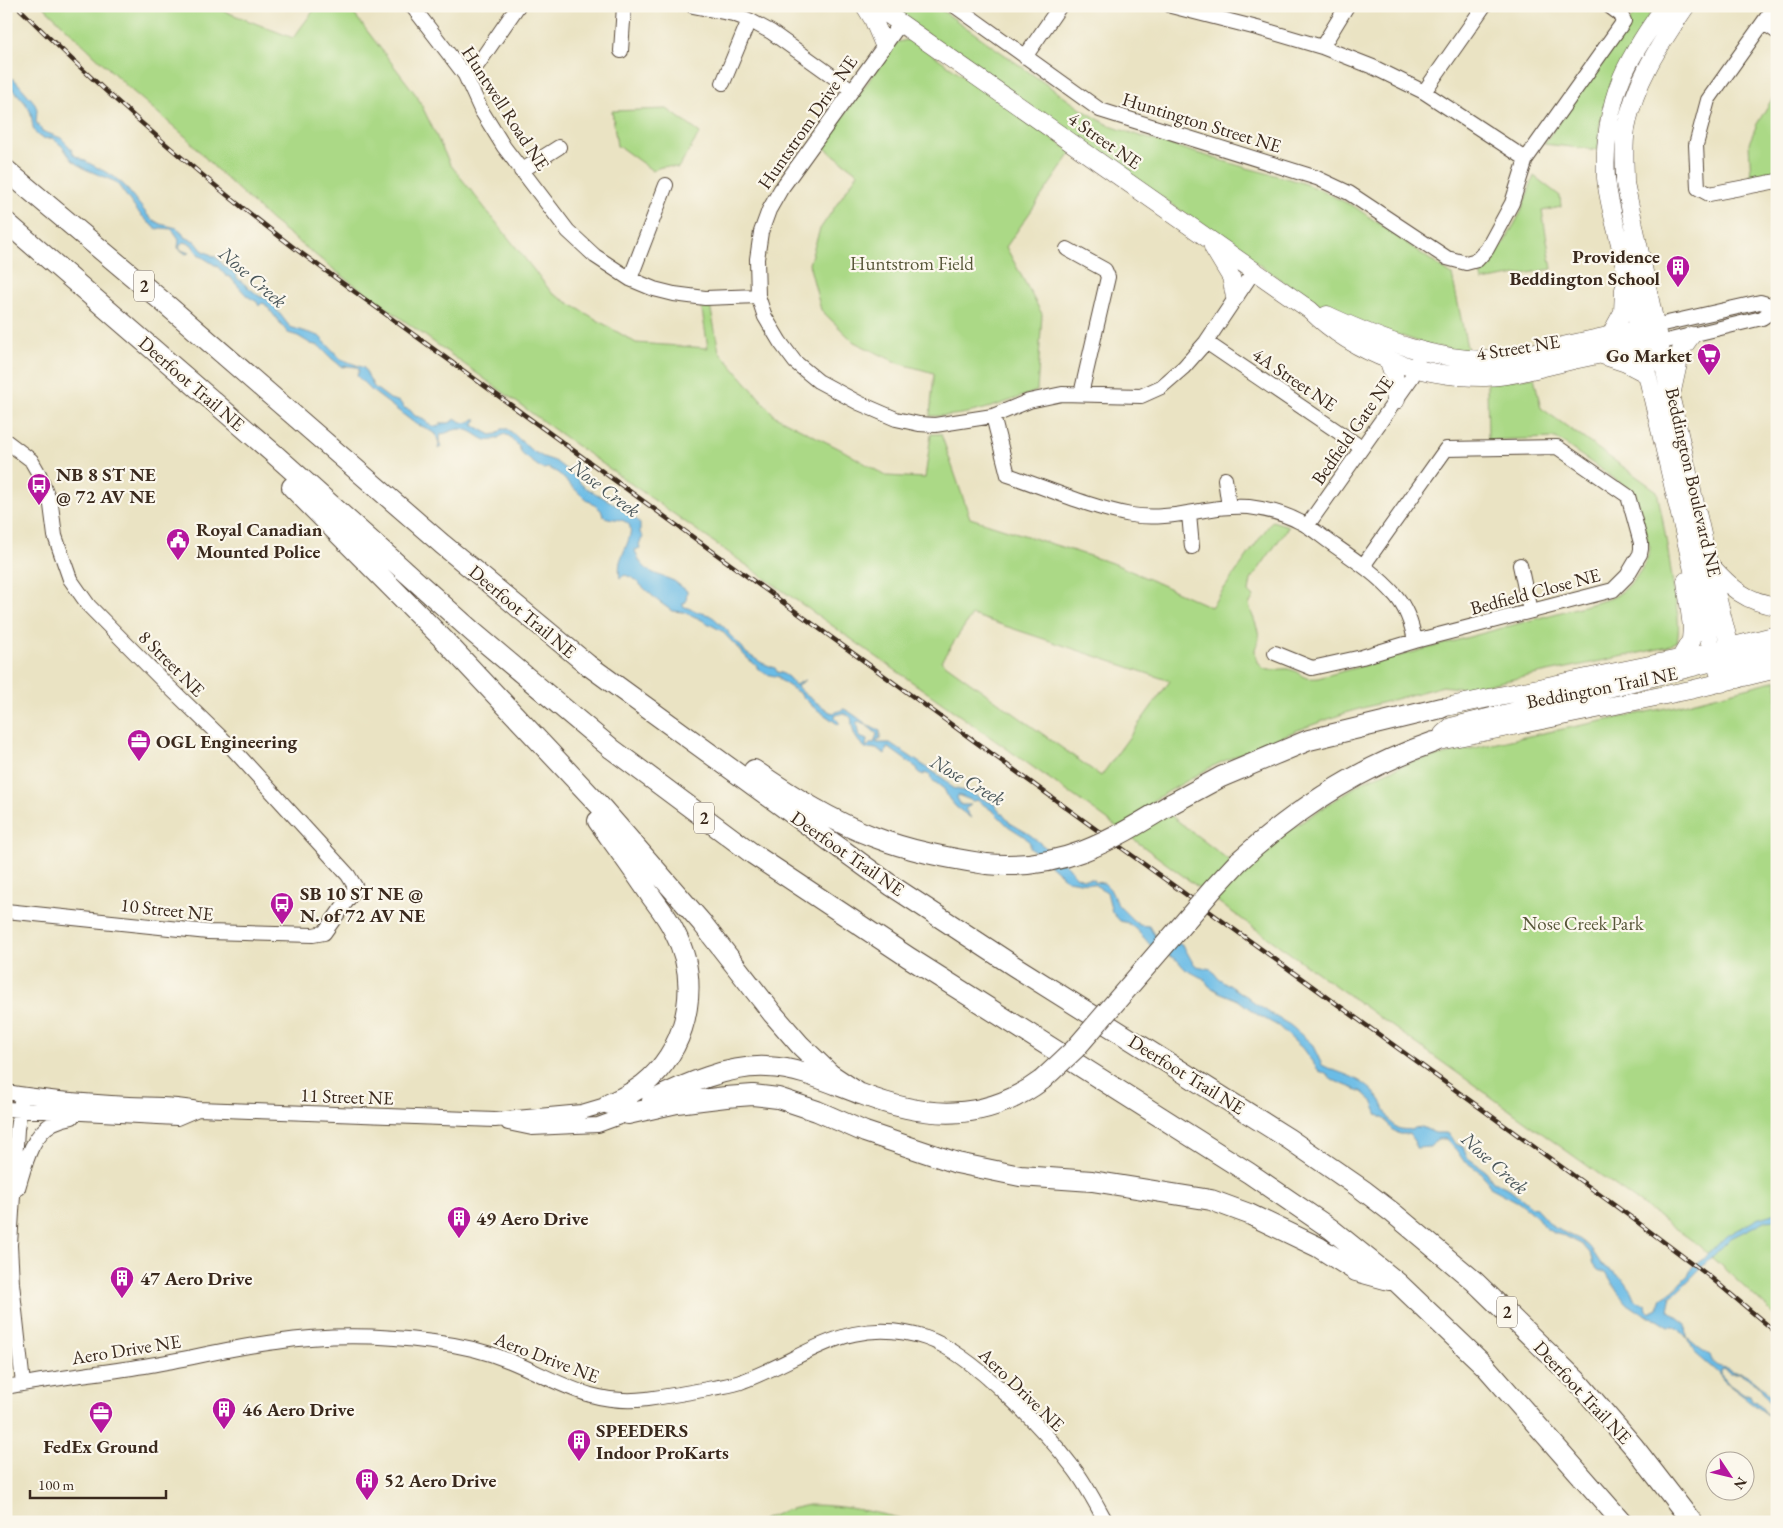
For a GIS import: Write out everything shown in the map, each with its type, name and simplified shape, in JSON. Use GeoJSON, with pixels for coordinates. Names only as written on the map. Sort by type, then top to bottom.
{"type":"FeatureCollection","features":[{"type":"Feature","properties":{"kind":"highway","name":"Deerfoot Trail NE"},"geometry":{"type":"LineString","coordinates":[[6,170],[168,306],[442,544],[588,665],[892,886],[1014,966],[1289,1139],[1378,1201],[1474,1282],[1522,1326],[1576,1381],[1634,1447],[1692,1522]]}},
{"type":"Feature","properties":{"kind":"highway","name":"Deerfoot Trail NE"},"geometry":{"type":"LineString","coordinates":[[6,222],[209,397],[474,633],[612,749],[753,854],[908,957],[1249,1173],[1331,1229],[1398,1283],[1486,1366],[1622,1522]]}},
{"type":"Feature","properties":{"kind":"highway"},"geometry":{"type":"LineString","coordinates":[[209,397],[231,427],[445,641],[602,808],[676,892],[800,1045],[830,1074],[860,1094]]}},
{"type":"Feature","properties":{"kind":"highway"},"geometry":{"type":"LineString","coordinates":[[442,544],[478,564],[744,764],[806,804],[850,827],[898,845],[939,856],[986,864],[1024,865],[1070,857],[1119,835],[1222,777],[1309,740],[1441,708]]}},
{"type":"Feature","properties":{"kind":"highway"},"geometry":{"type":"LineString","coordinates":[[536,737],[662,911],[680,944],[687,970],[689,992],[687,1011],[682,1030],[671,1054],[650,1079],[637,1090],[609,1104]]}},
{"type":"Feature","properties":{"kind":"highway"},"geometry":{"type":"LineString","coordinates":[[628,1114],[667,1093],[728,1070],[766,1067],[800,1072],[887,1104],[929,1113],[970,1111],[1002,1102],[1022,1093],[1042,1080],[1075,1049],[1212,888],[1239,861],[1284,823],[1336,788],[1392,758],[1434,742]]}},
{"type":"Feature","properties":{"kind":"highway"},"geometry":{"type":"LineString","coordinates":[[628,1114],[677,1103],[726,1097],[753,1095],[778,1098],[816,1111],[865,1132],[957,1163],[1020,1176],[1092,1181],[1211,1200],[1249,1214],[1318,1247],[1356,1271],[1398,1283]]}},
{"type":"Feature","properties":{"kind":"main road"},"geometry":{"type":"LineString","coordinates":[[865,6],[884,44]]}},
{"type":"Feature","properties":{"kind":"main road","name":"4 Street NE"},"geometry":{"type":"LineString","coordinates":[[876,6],[1208,238],[1253,272],[1310,310],[1323,323],[1347,339],[1388,359],[1437,374],[1488,377],[1517,373],[1599,354],[1649,336]]}},
{"type":"Feature","properties":{"kind":"main road","name":"Beddington Boulevard NE"},"geometry":{"type":"LineString","coordinates":[[1665,6],[1632,57],[1619,86],[1610,118],[1606,177],[1626,271],[1671,399],[1730,647],[1732,675]]}},
{"type":"Feature","properties":{"kind":"main road","name":"Beddington Boulevard NE"},"geometry":{"type":"LineString","coordinates":[[1686,6],[1659,46],[1643,75],[1626,129],[1625,183],[1649,336],[1647,374],[1713,656],[1732,675]]}},
{"type":"Feature","properties":{"kind":"main road"},"geometry":{"type":"LineString","coordinates":[[1208,238],[1231,277],[1235,297]]}},
{"type":"Feature","properties":{"kind":"main road"},"geometry":{"type":"LineString","coordinates":[[1611,334],[1623,312],[1626,271]]}},
{"type":"Feature","properties":{"kind":"main road","name":"4 Street NE"},"geometry":{"type":"LineString","coordinates":[[1310,310],[1327,315],[1367,334],[1420,351],[1478,360],[1498,360],[1611,334],[1649,336]]}},
{"type":"Feature","properties":{"kind":"main road"},"geometry":{"type":"LineString","coordinates":[[1671,399],[1681,350],[1691,336]]}},
{"type":"Feature","properties":{"kind":"main road"},"geometry":{"type":"LineString","coordinates":[[1599,354],[1626,363],[1647,374]]}},
{"type":"Feature","properties":{"kind":"main road"},"geometry":{"type":"LineString","coordinates":[[1388,359],[1395,379],[1396,400]]}},
{"type":"Feature","properties":{"kind":"main road"},"geometry":{"type":"LineString","coordinates":[[1681,514],[1680,534],[1692,627],[1691,640],[1681,658]]}},
{"type":"Feature","properties":{"kind":"main road"},"geometry":{"type":"LineString","coordinates":[[1709,564],[1734,590],[1755,602],[1777,606]]}},
{"type":"Feature","properties":{"kind":"main road"},"geometry":{"type":"LineString","coordinates":[[1434,742],[1451,727],[1713,656],[1730,647],[1777,635]]}},
{"type":"Feature","properties":{"kind":"main road"},"geometry":{"type":"LineString","coordinates":[[1732,675],[1777,650]]}},
{"type":"Feature","properties":{"kind":"main road","name":"Beddington Trail NE"},"geometry":{"type":"LineString","coordinates":[[1441,708],[1681,658],[1713,656]]}},
{"type":"Feature","properties":{"kind":"main road","name":"Beddington Trail NE"},"geometry":{"type":"LineString","coordinates":[[1434,742],[1732,675],[1777,670]]}},
{"type":"Feature","properties":{"kind":"street","name":"Huntwell Road NE"},"geometry":{"type":"LineString","coordinates":[[412,6],[465,75],[481,110],[521,171],[568,231],[595,256],[630,279],[654,289],[674,294],[705,298],[758,296]]}},
{"type":"Feature","properties":{"kind":"street"},"geometry":{"type":"LineString","coordinates":[[465,75],[478,64],[518,6]]}},
{"type":"Feature","properties":{"kind":"street"},"geometry":{"type":"LineString","coordinates":[[621,51],[624,6]]}},
{"type":"Feature","properties":{"kind":"street"},"geometry":{"type":"LineString","coordinates":[[693,6],[733,14],[749,20],[771,32],[852,90]]}},
{"type":"Feature","properties":{"kind":"street","name":"Huntington Street NE"},"geometry":{"type":"LineString","coordinates":[[955,6],[1100,110],[1317,178],[1349,193],[1447,258],[1466,264],[1477,260],[1487,249],[1512,203],[1526,159]]}},
{"type":"Feature","properties":{"kind":"street"},"geometry":{"type":"LineString","coordinates":[[1025,57],[1060,6]]}},
{"type":"Feature","properties":{"kind":"street"},"geometry":{"type":"LineString","coordinates":[[1171,6],[1198,9],[1322,47],[1373,67],[1424,92],[1526,159],[1624,21],[1621,15],[1608,6]]}},
{"type":"Feature","properties":{"kind":"street"},"geometry":{"type":"LineString","coordinates":[[1322,47],[1347,6]]}},
{"type":"Feature","properties":{"kind":"street"},"geometry":{"type":"LineString","coordinates":[[1424,92],[1484,6]]}},
{"type":"Feature","properties":{"kind":"street"},"geometry":{"type":"LineString","coordinates":[[1775,6],[1708,100],[1696,145],[1698,188],[1709,194],[1777,180]]}},
{"type":"Feature","properties":{"kind":"street"},"geometry":{"type":"LineString","coordinates":[[723,83],[749,20]]}},
{"type":"Feature","properties":{"kind":"street"},"geometry":{"type":"LineString","coordinates":[[1764,22],[1777,32]]}},
{"type":"Feature","properties":{"kind":"street","name":"Huntstrom Drive NE"},"geometry":{"type":"LineString","coordinates":[[900,24],[781,189],[769,210],[761,232],[757,259],[758,296],[765,317],[795,362],[818,381],[858,403],[896,419],[935,425],[993,416],[1029,400],[1062,394],[1141,396],[1161,387],[1184,367],[1206,342],[1253,272]]}},
{"type":"Feature","properties":{"kind":"street"},"geometry":{"type":"LineString","coordinates":[[521,171],[559,147]]}},
{"type":"Feature","properties":{"kind":"street"},"geometry":{"type":"LineString","coordinates":[[630,279],[666,185]]}},
{"type":"Feature","properties":{"kind":"street"},"geometry":{"type":"LineString","coordinates":[[1067,248],[1105,270],[1108,277],[1080,394]]}},
{"type":"Feature","properties":{"kind":"street"},"geometry":{"type":"LineString","coordinates":[[1649,336],[1760,302],[1777,308]]}},
{"type":"Feature","properties":{"kind":"street"},"geometry":{"type":"LineString","coordinates":[[1649,336],[1691,336],[1762,318],[1777,308]]}},
{"type":"Feature","properties":{"kind":"street","name":"4A Street NE"},"geometry":{"type":"LineString","coordinates":[[1206,342],[1362,448]]}},
{"type":"Feature","properties":{"kind":"street","name":"Bedfield Gate NE"},"geometry":{"type":"LineString","coordinates":[[1307,526],[1412,377],[1420,351]]}},
{"type":"Feature","properties":{"kind":"street"},"geometry":{"type":"LineString","coordinates":[[993,416],[1008,475],[1090,504],[1132,515],[1156,517],[1189,514],[1229,507],[1249,508],[1273,512],[1300,522],[1364,566],[1382,582],[1396,597],[1411,624],[1416,641]]}},
{"type":"Feature","properties":{"kind":"street","name":"8 Street NE"},"geometry":{"type":"LineString","coordinates":[[8,444],[31,460],[39,474],[51,505],[55,536],[70,579],[89,606],[232,748],[348,875],[356,888],[324,933]]}},
{"type":"Feature","properties":{"kind":"street","name":"Bedfield Close NE"},"geometry":{"type":"LineString","coordinates":[[1275,653],[1312,668],[1613,590],[1627,576],[1640,554],[1641,542],[1628,496],[1558,447],[1446,449],[1364,566]]}},
{"type":"Feature","properties":{"kind":"street"},"geometry":{"type":"LineString","coordinates":[[1225,479],[1229,507]]}},
{"type":"Feature","properties":{"kind":"street"},"geometry":{"type":"LineString","coordinates":[[1189,514],[1192,547]]}},
{"type":"Feature","properties":{"kind":"street"},"geometry":{"type":"LineString","coordinates":[[1520,565],[1530,611]]}},
{"type":"Feature","properties":{"kind":"street","name":"10 Street NE"},"geometry":{"type":"LineString","coordinates":[[6,911],[208,932],[313,935],[324,933]]}},
{"type":"Feature","properties":{"kind":"street","name":"11 Street NE"},"geometry":{"type":"LineString","coordinates":[[6,1092],[129,1104],[180,1105],[198,1109],[495,1120],[582,1112],[609,1104]]}},
{"type":"Feature","properties":{"kind":"street"},"geometry":{"type":"LineString","coordinates":[[22,1095],[13,1109],[14,1168],[10,1245],[12,1283],[24,1384]]}},
{"type":"Feature","properties":{"kind":"street","name":"11 Street NE"},"geometry":{"type":"LineString","coordinates":[[13,1109],[177,1118],[198,1109]]}},
{"type":"Feature","properties":{"kind":"street"},"geometry":{"type":"LineString","coordinates":[[11,1218],[29,1153],[41,1132],[54,1122],[81,1114]]}},
{"type":"Feature","properties":{"kind":"street","name":"11 Street NE"},"geometry":{"type":"LineString","coordinates":[[495,1120],[532,1128],[598,1125],[628,1114]]}},
{"type":"Feature","properties":{"kind":"street"},"geometry":{"type":"LineString","coordinates":[[6,1142],[14,1168]]}},
{"type":"Feature","properties":{"kind":"street","name":"Aero Drive NE"},"geometry":{"type":"LineString","coordinates":[[6,1387],[151,1365],[275,1342],[328,1337],[386,1336],[438,1342],[474,1350],[505,1359],[558,1384],[599,1398],[618,1401],[646,1399],[740,1382],[820,1344],[845,1336],[875,1330],[902,1331],[930,1339],[958,1355],[990,1380],[1017,1406],[1075,1470],[1106,1522]]}},
{"type":"Feature","properties":{"kind":"green space","name":"Nose Creek Park"},"geometry":{"type":"Polygon","coordinates":[[[43,6],[211,6],[293,38],[317,6],[348,6],[417,96],[450,164],[552,293],[636,343],[708,348],[701,304],[710,305],[719,351],[775,416],[844,451],[886,476],[925,478],[931,434],[941,434],[970,518],[1115,564],[1211,607],[1272,521],[1289,526],[1251,580],[1249,592],[1254,597],[1249,604],[1259,634],[1259,641],[1255,649],[1261,666],[1268,670],[1293,670],[1307,678],[1318,678],[1609,599],[1623,591],[1635,578],[1645,563],[1650,548],[1635,493],[1556,438],[1488,440],[1487,383],[1534,377],[1541,408],[1657,491],[1678,616],[1677,641],[1668,647],[1466,689],[1443,686],[1348,712],[1298,730],[1211,767],[1152,801],[1239,868],[1265,846],[1364,781],[1411,762],[1676,706],[1777,680],[1777,1317],[1697,1244],[1225,907],[1098,813],[566,438],[337,272],[271,220],[212,165],[186,137],[130,89],[43,6]],[[972,615],[941,661],[1101,776],[1170,681],[972,615]]]}},
{"type":"Feature","properties":{"kind":"green space"},"geometry":{"type":"Polygon","coordinates":[[[886,6],[936,6],[1081,109],[1110,126],[1247,168],[1297,181],[1355,207],[1452,275],[1468,352],[1428,345],[1346,317],[1314,303],[886,6]]]}},
{"type":"Feature","properties":{"kind":"green space"},"geometry":{"type":"Polygon","coordinates":[[[1642,6],[1654,6],[1608,91],[1600,124],[1598,150],[1544,144],[1631,18],[1642,6]]]}},
{"type":"Feature","properties":{"kind":"green space","name":"Huntstrom Field"},"geometry":{"type":"Polygon","coordinates":[[[912,40],[1072,152],[1006,247],[1042,314],[1037,391],[985,409],[945,416],[930,416],[934,373],[898,363],[854,342],[821,310],[809,264],[820,229],[858,173],[822,146],[893,47],[898,42],[912,40]]]}},
{"type":"Feature","properties":{"kind":"green space"},"geometry":{"type":"Polygon","coordinates":[[[1775,94],[1777,95],[1777,173],[1751,178],[1749,143],[1757,124],[1775,94]]]}},
{"type":"Feature","properties":{"kind":"green space"},"geometry":{"type":"Polygon","coordinates":[[[667,109],[700,133],[678,168],[665,167],[653,171],[617,146],[612,111],[667,109]]]}},
{"type":"Feature","properties":{"kind":"green space"},"geometry":{"type":"Polygon","coordinates":[[[1534,176],[1560,196],[1561,207],[1542,211],[1552,269],[1482,281],[1479,269],[1491,253],[1504,243],[1520,214],[1534,176]]]}},
{"type":"Feature","properties":{"kind":"green space"},"geometry":{"type":"Polygon","coordinates":[[[809,1505],[849,1508],[914,1522],[758,1522],[786,1510],[809,1505]]]}},
{"type":"Feature","properties":{"kind":"water"},"geometry":{"type":"Polygon","coordinates":[[[6,70],[8,76],[15,80],[34,102],[37,109],[36,122],[42,131],[61,138],[70,147],[74,155],[113,176],[124,185],[150,218],[160,224],[177,228],[184,237],[195,241],[202,250],[217,258],[259,296],[279,307],[280,309],[276,307],[276,309],[290,327],[319,336],[341,359],[364,368],[374,387],[390,399],[400,402],[404,408],[410,410],[415,416],[420,417],[433,427],[456,419],[467,423],[477,419],[473,425],[491,435],[497,434],[502,429],[508,429],[531,450],[555,461],[577,478],[586,488],[620,507],[640,524],[640,533],[643,537],[639,544],[640,548],[635,550],[641,563],[645,568],[674,581],[687,591],[686,602],[683,603],[683,606],[714,618],[728,631],[746,653],[762,663],[775,668],[778,673],[780,672],[788,677],[795,685],[805,680],[797,686],[799,689],[830,712],[834,713],[844,709],[880,731],[880,739],[877,740],[877,743],[890,743],[947,781],[952,788],[968,792],[994,804],[1010,823],[1029,834],[1068,866],[1076,876],[1104,883],[1110,889],[1118,905],[1139,925],[1149,926],[1156,938],[1180,944],[1197,966],[1211,969],[1218,978],[1290,1025],[1312,1044],[1322,1065],[1357,1080],[1370,1088],[1380,1099],[1396,1128],[1412,1130],[1422,1127],[1435,1133],[1447,1133],[1456,1144],[1463,1147],[1468,1158],[1486,1171],[1493,1181],[1510,1189],[1532,1207],[1536,1208],[1554,1228],[1579,1239],[1589,1246],[1601,1264],[1621,1277],[1635,1300],[1646,1305],[1650,1313],[1658,1309],[1662,1298],[1673,1291],[1689,1274],[1692,1267],[1706,1257],[1725,1237],[1759,1218],[1777,1213],[1777,1219],[1767,1220],[1731,1238],[1671,1296],[1668,1310],[1686,1324],[1687,1338],[1710,1354],[1714,1364],[1733,1372],[1743,1373],[1754,1379],[1763,1388],[1777,1409],[1770,1403],[1758,1384],[1740,1373],[1731,1373],[1724,1369],[1720,1370],[1720,1374],[1730,1385],[1746,1396],[1746,1394],[1750,1395],[1752,1400],[1756,1401],[1777,1422],[1726,1383],[1717,1372],[1695,1353],[1691,1344],[1679,1329],[1669,1326],[1658,1319],[1646,1316],[1628,1304],[1618,1293],[1606,1273],[1598,1270],[1593,1264],[1590,1253],[1583,1245],[1565,1236],[1553,1233],[1518,1202],[1490,1187],[1488,1181],[1479,1171],[1463,1160],[1446,1139],[1437,1139],[1430,1147],[1416,1148],[1409,1134],[1400,1134],[1391,1129],[1386,1120],[1378,1115],[1372,1101],[1362,1092],[1335,1081],[1319,1071],[1302,1048],[1278,1026],[1258,1015],[1238,1000],[1209,986],[1204,979],[1185,969],[1177,960],[1152,947],[1128,923],[1120,921],[1112,912],[1107,892],[1093,884],[1067,880],[1030,848],[1030,843],[1025,837],[1008,826],[994,812],[977,800],[973,801],[958,795],[957,798],[961,805],[971,805],[965,809],[971,818],[956,807],[944,789],[931,779],[930,775],[919,773],[917,768],[889,748],[887,748],[885,754],[876,749],[867,749],[855,735],[849,716],[843,713],[836,715],[835,718],[839,725],[812,706],[799,693],[780,680],[779,677],[766,674],[757,668],[722,631],[683,612],[672,611],[633,578],[625,575],[620,578],[620,562],[630,535],[629,525],[626,522],[603,516],[601,510],[581,495],[558,473],[549,468],[543,469],[522,454],[519,447],[509,436],[504,434],[497,439],[486,440],[467,430],[457,429],[441,434],[439,441],[441,447],[438,449],[439,444],[436,434],[425,427],[417,425],[371,390],[357,376],[359,370],[357,367],[342,367],[319,346],[288,333],[265,304],[262,303],[259,306],[230,277],[199,255],[191,244],[184,242],[179,246],[181,250],[189,253],[186,254],[178,248],[179,239],[172,229],[157,229],[149,223],[138,212],[116,182],[85,169],[72,160],[62,146],[52,138],[44,138],[37,135],[29,109],[8,82],[6,70]],[[858,721],[856,724],[860,737],[867,740],[867,747],[874,743],[877,734],[858,721]]]}},
{"type":"Feature","properties":{"kind":"railway"},"geometry":{"type":"LineString","coordinates":[[17,6],[84,71],[153,133],[224,193],[297,250],[1632,1218],[1709,1276],[1777,1333]]}},
{"type":"Feature","properties":{"kind":"place","name":"Providence Beddington School"},"geometry":{"type":"Point","coordinates":[1678,288]}},
{"type":"Feature","properties":{"kind":"place","name":"Go Market"},"geometry":{"type":"Point","coordinates":[1709,376]}},
{"type":"Feature","properties":{"kind":"place","name":"NB 8 ST NE @ 72 AV NE"},"geometry":{"type":"Point","coordinates":[39,506]}},
{"type":"Feature","properties":{"kind":"place","name":"Royal Canadian Mounted Police"},"geometry":{"type":"Point","coordinates":[178,561]}},
{"type":"Feature","properties":{"kind":"place","name":"OGL Engineering"},"geometry":{"type":"Point","coordinates":[139,762]}},
{"type":"Feature","properties":{"kind":"place","name":"SB 10 ST NE @ N. of 72 AV NE"},"geometry":{"type":"Point","coordinates":[282,925]}},
{"type":"Feature","properties":{"kind":"place","name":"49 Aero Drive"},"geometry":{"type":"Point","coordinates":[459,1239]}},
{"type":"Feature","properties":{"kind":"place","name":"47 Aero Drive"},"geometry":{"type":"Point","coordinates":[122,1299]}},
{"type":"Feature","properties":{"kind":"place","name":"46 Aero Drive"},"geometry":{"type":"Point","coordinates":[224,1430]}},
{"type":"Feature","properties":{"kind":"place","name":"FedEx Ground"},"geometry":{"type":"Point","coordinates":[101,1434]}},
{"type":"Feature","properties":{"kind":"place","name":"SPEEDERS Indoor ProKarts"},"geometry":{"type":"Point","coordinates":[579,1462]}},
{"type":"Feature","properties":{"kind":"place","name":"52 Aero Drive"},"geometry":{"type":"Point","coordinates":[367,1501]}},
{"type":"Feature","properties":{"kind":"water label","name":"Nose Creek"},"geometry":{"type":"Point","coordinates":[253,277]}},
{"type":"Feature","properties":{"kind":"water label","name":"Nose Creek"},"geometry":{"type":"Point","coordinates":[605,488]}},
{"type":"Feature","properties":{"kind":"water label","name":"Nose Creek"},"geometry":{"type":"Point","coordinates":[968,780]}},
{"type":"Feature","properties":{"kind":"water label","name":"Nose Creek"},"geometry":{"type":"Point","coordinates":[1495,1163]}}]}
